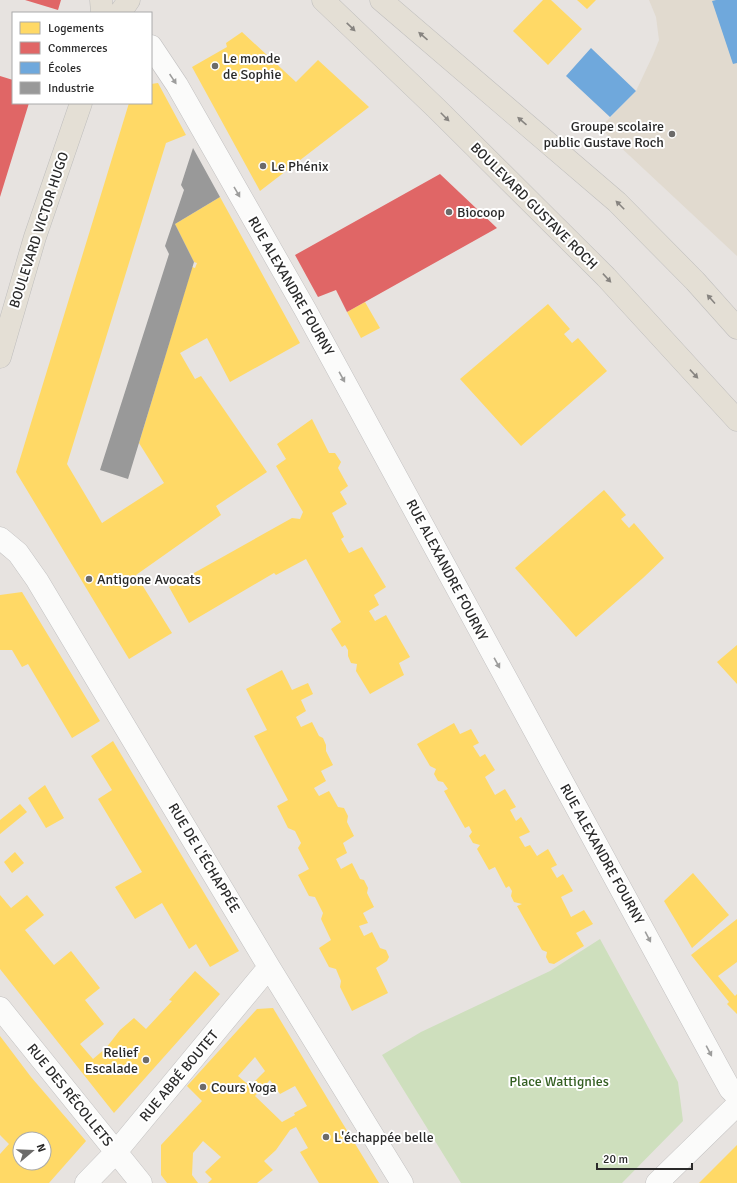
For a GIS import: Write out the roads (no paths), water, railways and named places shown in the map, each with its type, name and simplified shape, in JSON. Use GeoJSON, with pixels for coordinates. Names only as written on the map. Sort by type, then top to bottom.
{"type":"FeatureCollection","features":[{"type":"Feature","properties":{"kind":"main road"},"geometry":{"type":"LineString","coordinates":[[101,0],[102,12]]}},
{"type":"Feature","properties":{"kind":"main road"},"geometry":{"type":"LineString","coordinates":[[121,12],[129,0]]}},
{"type":"Feature","properties":{"kind":"main road","name":"BOULEVARD GUSTAVE ROCH"},"geometry":{"type":"LineString","coordinates":[[323,0],[436,108],[606,277],[737,420]]}},
{"type":"Feature","properties":{"kind":"main road"},"geometry":{"type":"LineString","coordinates":[[381,0],[617,202],[695,281],[737,328]]}},
{"type":"Feature","properties":{"kind":"main road","name":"BOULEVARD VICTOR HUGO"},"geometry":{"type":"LineString","coordinates":[[0,357],[35,237],[81,104]]}},
{"type":"Feature","properties":{"kind":"street","name":"RUE ALEXANDRE FOURNY"},"geometry":{"type":"LineString","coordinates":[[152,48],[177,85],[306,311],[720,1071],[730,1089],[737,1096]]}},
{"type":"Feature","properties":{"kind":"street","name":"RUE DE L'ÉCHAPPÉE"},"geometry":{"type":"LineString","coordinates":[[0,538],[18,553],[37,580],[269,967],[402,1183]]}},
{"type":"Feature","properties":{"kind":"street","name":"RUE ABBÉ BOUTET"},"geometry":{"type":"LineString","coordinates":[[86,1183],[116,1152],[269,967]]}},
{"type":"Feature","properties":{"kind":"street","name":"RUE DES RÉCOLLETS"},"geometry":{"type":"LineString","coordinates":[[0,1008],[141,1183]]}},
{"type":"Feature","properties":{"kind":"street"},"geometry":{"type":"LineString","coordinates":[[657,1183],[737,1105]]}},
{"type":"Feature","properties":{"kind":"place","name":"Le monde de Sophie"},"geometry":{"type":"Point","coordinates":[215,66]}},
{"type":"Feature","properties":{"kind":"place","name":"Groupe scolaire public Gustave Roch"},"geometry":{"type":"Point","coordinates":[672,134]}},
{"type":"Feature","properties":{"kind":"place","name":"Le Phénix"},"geometry":{"type":"Point","coordinates":[263,166]}},
{"type":"Feature","properties":{"kind":"place","name":"Biocoop"},"geometry":{"type":"Point","coordinates":[449,212]}},
{"type":"Feature","properties":{"kind":"place","name":"Antigone Avocats"},"geometry":{"type":"Point","coordinates":[89,579]}},
{"type":"Feature","properties":{"kind":"place","name":"Relief Escalade"},"geometry":{"type":"Point","coordinates":[146,1060]}},
{"type":"Feature","properties":{"kind":"place","name":"Cours Yoga"},"geometry":{"type":"Point","coordinates":[203,1087]}},
{"type":"Feature","properties":{"kind":"place","name":"L'échappée belle"},"geometry":{"type":"Point","coordinates":[326,1137]}},
{"type":"Feature","properties":{"kind":"park label","name":"Place Wattignies"},"geometry":{"type":"Point","coordinates":[559,1081]}}]}
